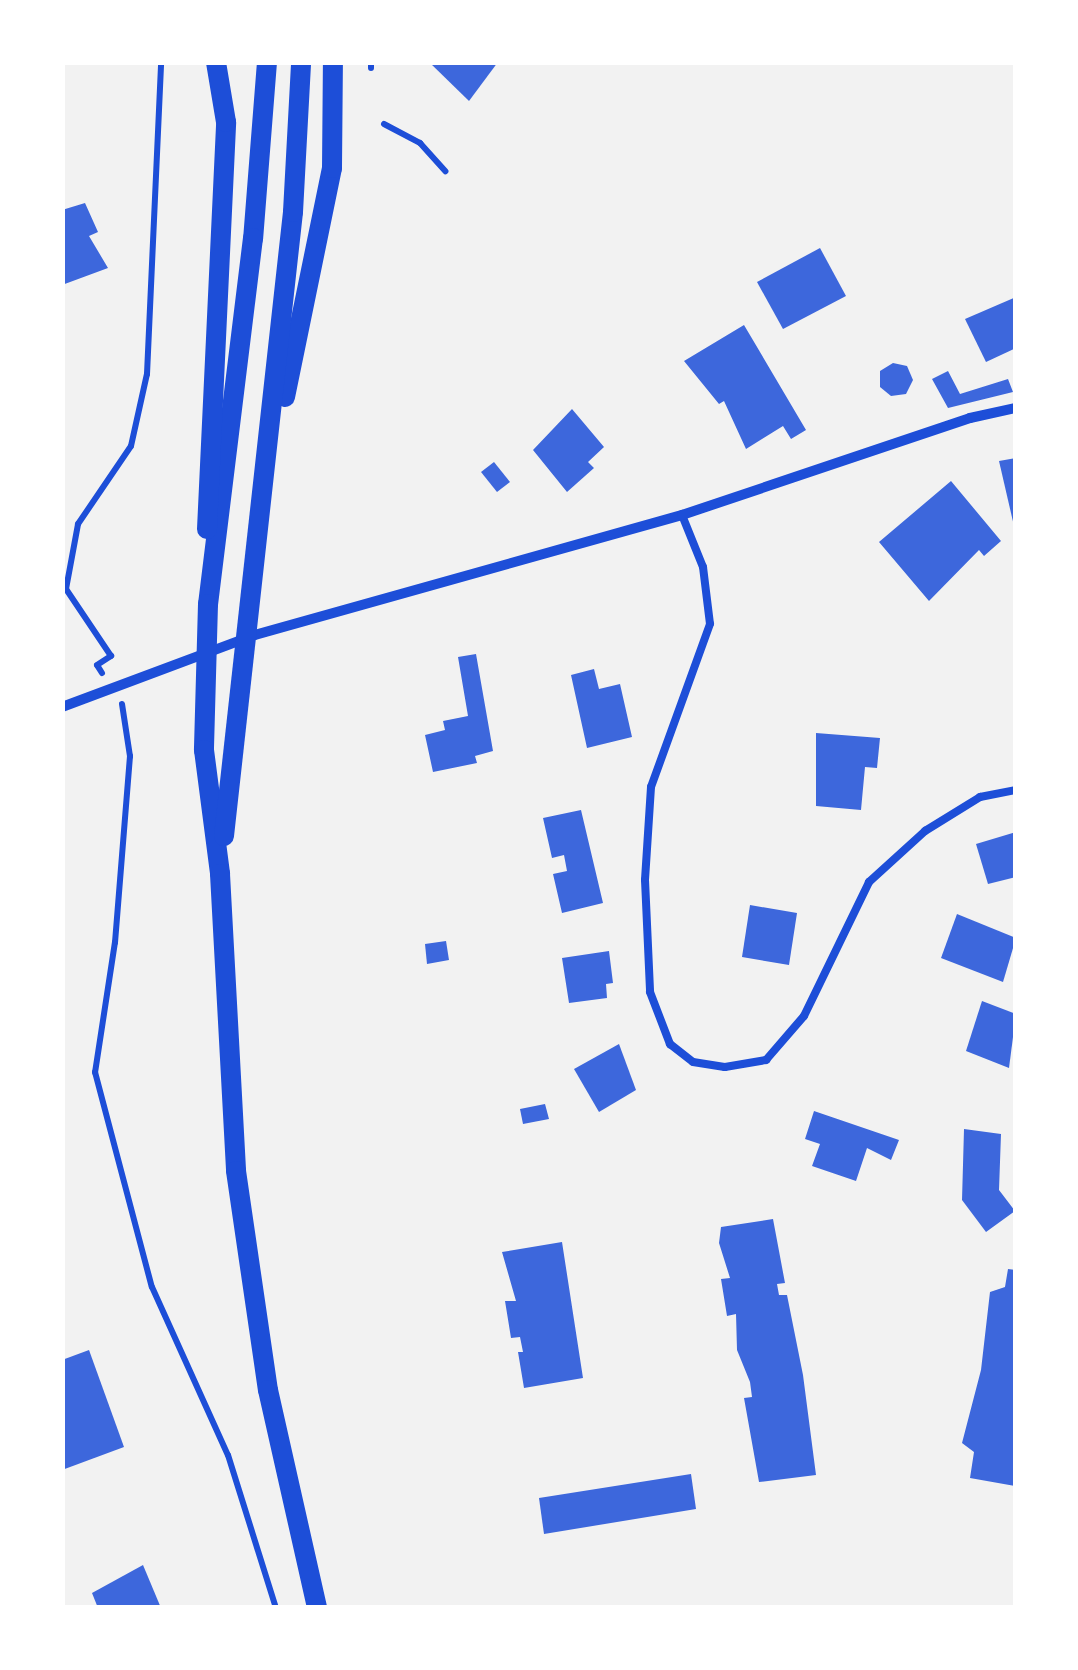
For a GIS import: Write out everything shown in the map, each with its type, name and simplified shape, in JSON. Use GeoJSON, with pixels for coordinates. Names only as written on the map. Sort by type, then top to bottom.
{"type":"FeatureCollection","features":[{"type":"Feature","properties":{"kind":"main road"},"geometry":{"type":"LineString","coordinates":[[216,62],[226,122],[207,443],[204,750],[220,874],[236,1170],[268,1390],[317,1608]]}},
{"type":"Feature","properties":{"kind":"main road"},"geometry":{"type":"LineString","coordinates":[[208,604],[253,238],[267,62]]}},
{"type":"Feature","properties":{"kind":"main road"},"geometry":{"type":"LineString","coordinates":[[265,482],[302,62]]}},
{"type":"Feature","properties":{"kind":"main road"},"geometry":{"type":"LineString","coordinates":[[220,874],[249,562],[326,206],[333,62]]}},
{"type":"Feature","properties":{"kind":"street"},"geometry":{"type":"LineString","coordinates":[[62,707],[139,676],[352,608],[682,515],[970,418],[1016,408]]}},
{"type":"Feature","properties":{"kind":"lane"},"geometry":{"type":"LineString","coordinates":[[682,515],[703,566],[710,624],[651,787],[645,880],[650,992],[670,1044],[693,1062],[725,1068],[766,1060],[804,1016],[869,882],[939,823],[980,797],[1016,790]]}},
{"type":"Feature","properties":{"kind":"path"},"geometry":{"type":"LineString","coordinates":[[161,62],[147,374],[130,446],[78,524],[64,589],[111,656],[96,665],[127,711],[130,756],[115,942],[95,1072],[146,1269],[228,1455],[276,1608]]}},
{"type":"Feature","properties":{"kind":"path"},"geometry":{"type":"LineString","coordinates":[[384,124],[420,143],[445,172]]}},
{"type":"Feature","properties":{"kind":"building"},"geometry":{"type":"Polygon","coordinates":[[[429,62],[498,62],[469,101],[429,62]]]}},
{"type":"Feature","properties":{"kind":"building"},"geometry":{"type":"Polygon","coordinates":[[[85,203],[98,232],[89,236],[108,268],[62,285],[62,210],[85,203]]]}},
{"type":"Feature","properties":{"kind":"building"},"geometry":{"type":"Polygon","coordinates":[[[820,248],[846,296],[783,329],[757,282],[820,248]]]}},
{"type":"Feature","properties":{"kind":"building"},"geometry":{"type":"Polygon","coordinates":[[[1016,297],[1016,348],[986,362],[965,319],[1016,297]]]}},
{"type":"Feature","properties":{"kind":"building"},"geometry":{"type":"Polygon","coordinates":[[[744,325],[806,430],[791,439],[783,426],[746,449],[724,401],[719,404],[684,361],[744,325]]]}},
{"type":"Feature","properties":{"kind":"building"},"geometry":{"type":"Polygon","coordinates":[[[893,363],[907,366],[913,380],[906,394],[891,396],[880,387],[880,371],[893,363]]]}},
{"type":"Feature","properties":{"kind":"building"},"geometry":{"type":"Polygon","coordinates":[[[948,371],[960,394],[1008,379],[1013,392],[948,408],[932,379],[948,371]]]}},
{"type":"Feature","properties":{"kind":"building"},"geometry":{"type":"Polygon","coordinates":[[[572,409],[604,447],[588,462],[594,468],[567,492],[533,450],[572,409]]]}},
{"type":"Feature","properties":{"kind":"building"},"geometry":{"type":"Polygon","coordinates":[[[1016,458],[1016,526],[1014,526],[999,461],[1016,458]]]}},
{"type":"Feature","properties":{"kind":"building"},"geometry":{"type":"Polygon","coordinates":[[[494,462],[510,482],[497,492],[481,472],[494,462]]]}},
{"type":"Feature","properties":{"kind":"building"},"geometry":{"type":"Polygon","coordinates":[[[951,481],[1001,541],[984,556],[979,550],[929,601],[879,542],[951,481]]]}},
{"type":"Feature","properties":{"kind":"building"},"geometry":{"type":"Polygon","coordinates":[[[476,654],[493,751],[475,756],[477,763],[433,772],[425,735],[445,730],[443,721],[468,716],[458,657],[476,654]]]}},
{"type":"Feature","properties":{"kind":"building"},"geometry":{"type":"Polygon","coordinates":[[[594,669],[599,689],[620,684],[632,737],[587,748],[571,675],[594,669]]]}},
{"type":"Feature","properties":{"kind":"building"},"geometry":{"type":"Polygon","coordinates":[[[816,733],[880,738],[877,768],[865,767],[861,810],[816,806],[816,733]]]}},
{"type":"Feature","properties":{"kind":"building"},"geometry":{"type":"Polygon","coordinates":[[[581,810],[603,903],[562,913],[553,874],[567,871],[564,855],[552,858],[543,818],[581,810]]]}},
{"type":"Feature","properties":{"kind":"building"},"geometry":{"type":"Polygon","coordinates":[[[1016,832],[1016,877],[988,884],[976,844],[1016,832]]]}},
{"type":"Feature","properties":{"kind":"building"},"geometry":{"type":"Polygon","coordinates":[[[750,905],[797,913],[789,965],[742,957],[750,905]]]}},
{"type":"Feature","properties":{"kind":"building"},"geometry":{"type":"Polygon","coordinates":[[[957,914],[1016,938],[1003,982],[941,958],[957,914]]]}},
{"type":"Feature","properties":{"kind":"building"},"geometry":{"type":"Polygon","coordinates":[[[446,941],[449,960],[427,964],[425,944],[446,941]]]}},
{"type":"Feature","properties":{"kind":"building"},"geometry":{"type":"Polygon","coordinates":[[[609,951],[613,983],[606,984],[607,998],[569,1003],[562,958],[609,951]]]}},
{"type":"Feature","properties":{"kind":"building"},"geometry":{"type":"Polygon","coordinates":[[[982,1001],[1016,1014],[1009,1068],[966,1051],[982,1001]]]}},
{"type":"Feature","properties":{"kind":"building"},"geometry":{"type":"Polygon","coordinates":[[[619,1044],[636,1090],[599,1112],[574,1069],[619,1044]]]}},
{"type":"Feature","properties":{"kind":"building"},"geometry":{"type":"Polygon","coordinates":[[[545,1104],[549,1119],[523,1124],[520,1109],[545,1104]]]}},
{"type":"Feature","properties":{"kind":"building"},"geometry":{"type":"Polygon","coordinates":[[[814,1111],[899,1140],[891,1160],[867,1148],[856,1181],[812,1166],[820,1144],[805,1139],[814,1111]]]}},
{"type":"Feature","properties":{"kind":"building"},"geometry":{"type":"Polygon","coordinates":[[[964,1129],[1001,1134],[999,1190],[1015,1211],[986,1232],[962,1200],[964,1129]]]}},
{"type":"Feature","properties":{"kind":"building"},"geometry":{"type":"Polygon","coordinates":[[[773,1219],[785,1283],[777,1284],[779,1295],[787,1295],[803,1375],[816,1475],[759,1482],[744,1398],[752,1397],[750,1382],[737,1350],[736,1314],[727,1316],[721,1279],[730,1278],[719,1243],[721,1227],[773,1219]]]}},
{"type":"Feature","properties":{"kind":"building"},"geometry":{"type":"Polygon","coordinates":[[[562,1242],[583,1378],[524,1388],[518,1352],[523,1352],[520,1337],[511,1338],[505,1301],[516,1301],[502,1252],[562,1242]]]}},
{"type":"Feature","properties":{"kind":"building"},"geometry":{"type":"Polygon","coordinates":[[[1008,1269],[1016,1270],[1015,1486],[970,1478],[974,1452],[962,1443],[981,1370],[990,1292],[1005,1287],[1008,1269]]]}},
{"type":"Feature","properties":{"kind":"building"},"geometry":{"type":"Polygon","coordinates":[[[89,1350],[124,1447],[62,1470],[62,1360],[89,1350]]]}},
{"type":"Feature","properties":{"kind":"building"},"geometry":{"type":"Polygon","coordinates":[[[691,1474],[696,1509],[544,1534],[539,1498],[691,1474]]]}},
{"type":"Feature","properties":{"kind":"building"},"geometry":{"type":"Polygon","coordinates":[[[143,1565],[161,1608],[98,1608],[92,1593],[143,1565]]]}}]}
